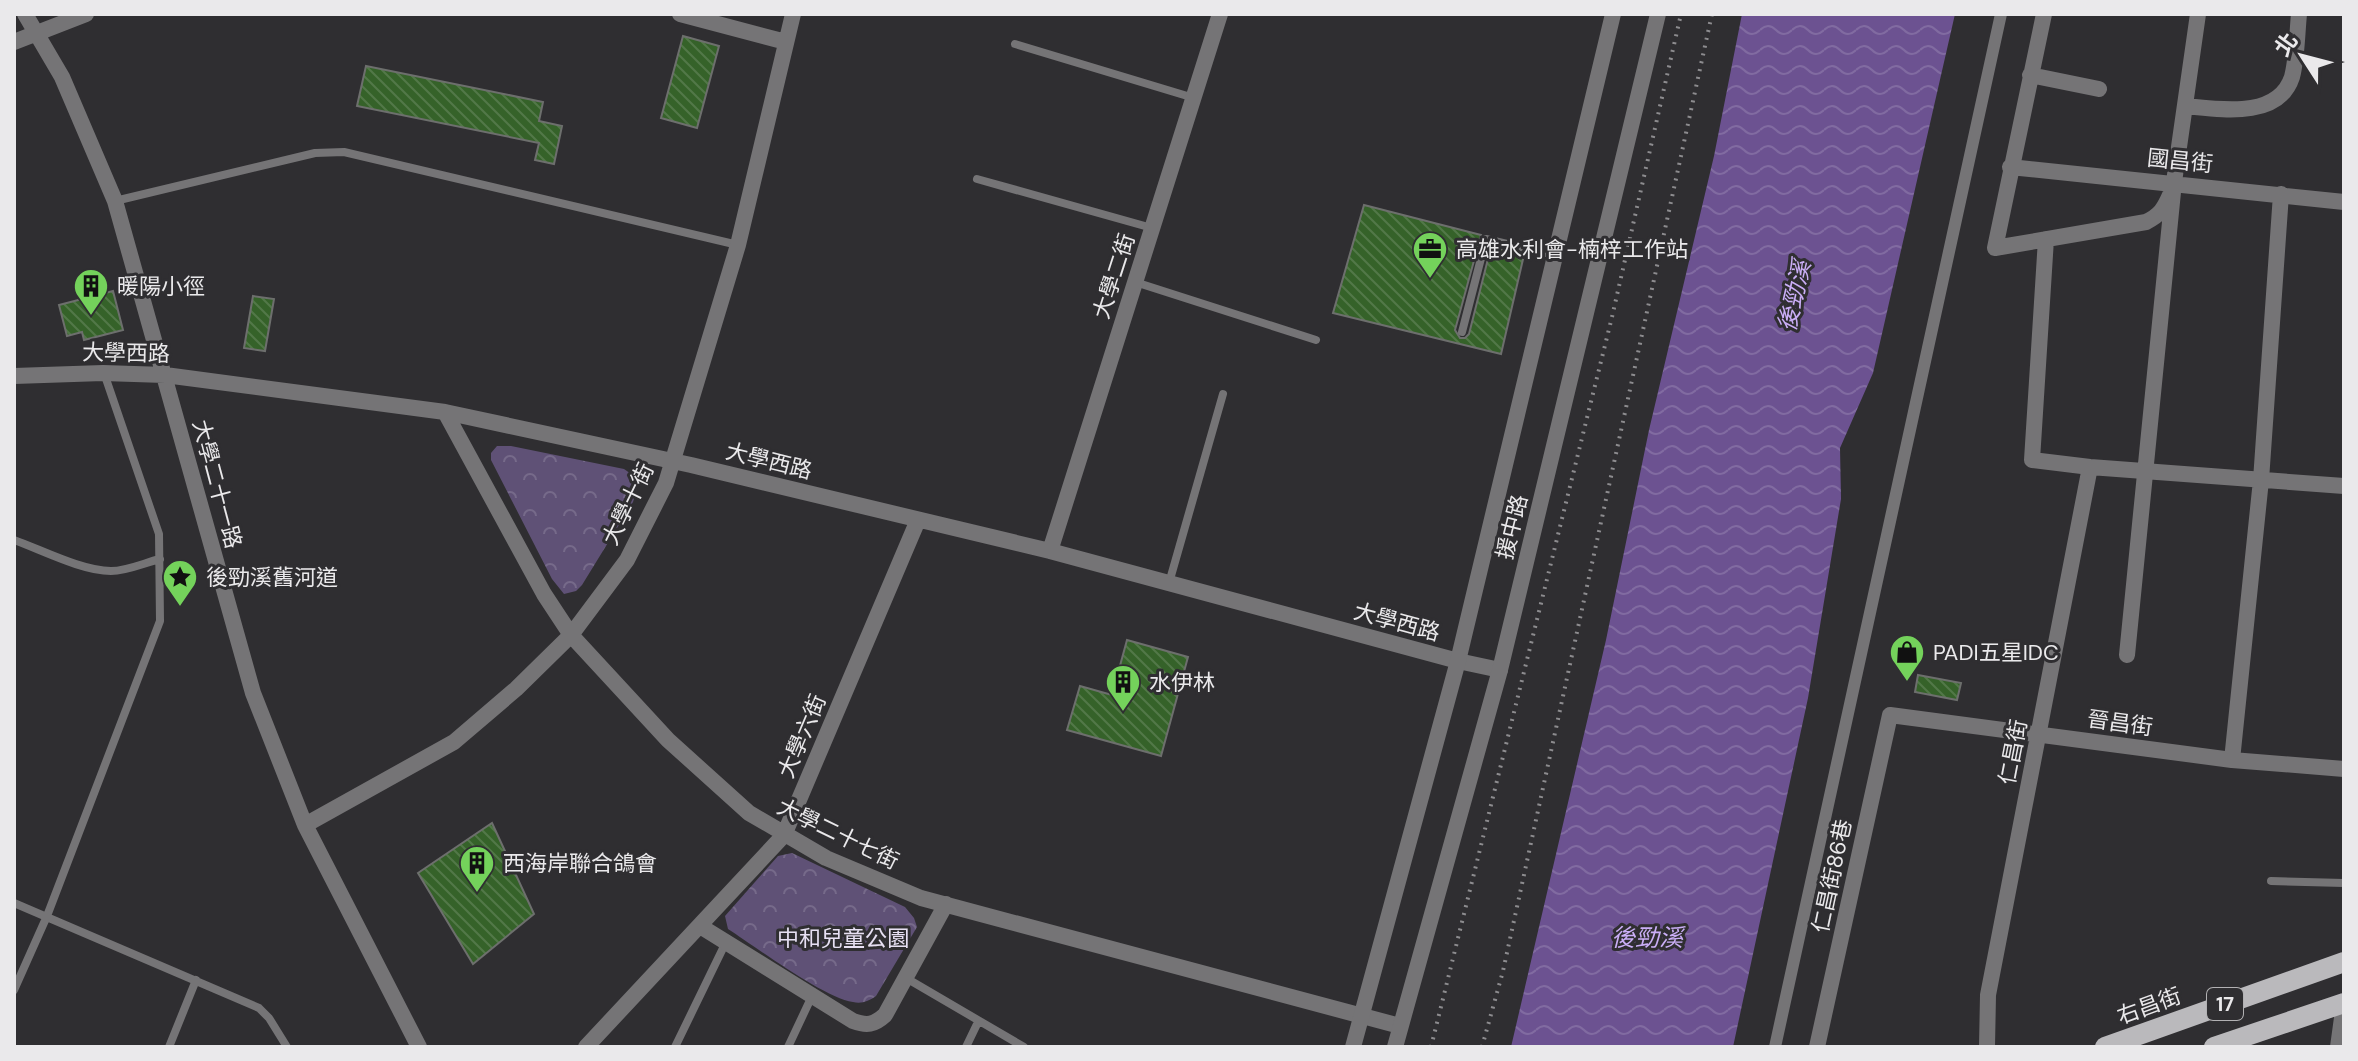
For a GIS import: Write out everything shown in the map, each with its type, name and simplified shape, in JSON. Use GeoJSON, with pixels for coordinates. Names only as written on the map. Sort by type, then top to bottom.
{"type":"FeatureCollection","features":[{"type":"Feature","properties":{"kind":"main road","name":"右昌街"},"geometry":{"type":"LineString","coordinates":[[2105,1047],[2344,962]]}},
{"type":"Feature","properties":{"kind":"main road","name":"17"},"geometry":{"type":"LineString","coordinates":[[2214,1047],[2344,1003]]}},
{"type":"Feature","properties":{"kind":"street","name":"大學二十一路"},"geometry":{"type":"LineString","coordinates":[[25,14],[62,77],[115,201],[253,693],[305,825],[419,1047]]}},
{"type":"Feature","properties":{"kind":"street"},"geometry":{"type":"LineString","coordinates":[[14,42],[86,14]]}},
{"type":"Feature","properties":{"kind":"street"},"geometry":{"type":"LineString","coordinates":[[680,14],[786,42]]}},
{"type":"Feature","properties":{"kind":"street","name":"大學十街"},"geometry":{"type":"LineString","coordinates":[[305,825],[454,742],[516,689],[571,635],[627,560],[659,502],[673,460],[738,245],[793,14]]}},
{"type":"Feature","properties":{"kind":"street","name":"大學二街"},"geometry":{"type":"LineString","coordinates":[[1050,551],[1220,14]]}},
{"type":"Feature","properties":{"kind":"street","name":"援中路"},"geometry":{"type":"LineString","coordinates":[[1353,1047],[1458,661],[1613,14]]}},
{"type":"Feature","properties":{"kind":"street","name":"援中路"},"geometry":{"type":"LineString","coordinates":[[1395,1047],[1500,670],[1658,14]]}},
{"type":"Feature","properties":{"kind":"street"},"geometry":{"type":"LineString","coordinates":[[1775,1047],[2001,14]]}},
{"type":"Feature","properties":{"kind":"street"},"geometry":{"type":"LineString","coordinates":[[2044,14],[1995,248],[2146,222],[2164,209],[2174,182]]}},
{"type":"Feature","properties":{"kind":"street"},"geometry":{"type":"LineString","coordinates":[[2127,655],[2174,182],[2198,14]]}},
{"type":"Feature","properties":{"kind":"street"},"geometry":{"type":"LineString","coordinates":[[2185,106],[2224,110],[2248,108],[2275,99],[2285,90],[2292,77],[2299,14]]}},
{"type":"Feature","properties":{"kind":"street"},"geometry":{"type":"LineString","coordinates":[[2030,75],[2099,89]]}},
{"type":"Feature","properties":{"kind":"street","name":"國昌街"},"geometry":{"type":"LineString","coordinates":[[2010,167],[2344,202]]}},
{"type":"Feature","properties":{"kind":"street"},"geometry":{"type":"LineString","coordinates":[[2232,760],[2261,480],[2281,194]]}},
{"type":"Feature","properties":{"kind":"street"},"geometry":{"type":"LineString","coordinates":[[2046,239],[2032,460],[2344,486]]}},
{"type":"Feature","properties":{"kind":"street","name":"大學西路"},"geometry":{"type":"LineString","coordinates":[[14,376],[103,373],[165,375],[445,412],[673,460],[1050,551],[1500,670]]}},
{"type":"Feature","properties":{"kind":"street","name":"大學二十七街"},"geometry":{"type":"LineString","coordinates":[[445,412],[544,594],[571,635],[668,740],[749,813],[826,858],[921,898],[1400,1026]]}},
{"type":"Feature","properties":{"kind":"street","name":"仁昌街"},"geometry":{"type":"LineString","coordinates":[[1987,1047],[1988,995],[2090,467]]}},
{"type":"Feature","properties":{"kind":"street","name":"大學六街"},"geometry":{"type":"LineString","coordinates":[[586,1047],[784,835],[918,520]]}},
{"type":"Feature","properties":{"kind":"street","name":"晉昌街"},"geometry":{"type":"LineString","coordinates":[[1890,715],[2232,760],[2344,769]]}},
{"type":"Feature","properties":{"kind":"street","name":"仁昌街86巷"},"geometry":{"type":"LineString","coordinates":[[1817,1047],[1890,715]]}},
{"type":"Feature","properties":{"kind":"street"},"geometry":{"type":"LineString","coordinates":[[700,926],[853,1021],[865,1025],[877,1023],[885,1015],[946,904]]}},
{"type":"Feature","properties":{"kind":"street"},"geometry":{"type":"LineString","coordinates":[[2338,1047],[2344,1003]]}},
{"type":"Feature","properties":{"kind":"lane"},"geometry":{"type":"LineString","coordinates":[[1015,44],[1194,98]]}},
{"type":"Feature","properties":{"kind":"lane"},"geometry":{"type":"LineString","coordinates":[[115,201],[315,153],[344,152],[738,245]]}},
{"type":"Feature","properties":{"kind":"lane"},"geometry":{"type":"LineString","coordinates":[[977,179],[1152,228]]}},
{"type":"Feature","properties":{"kind":"lane"},"geometry":{"type":"LineString","coordinates":[[1462,332],[1486,239],[1555,255]]}},
{"type":"Feature","properties":{"kind":"lane"},"geometry":{"type":"LineString","coordinates":[[1135,282],[1316,340]]}},
{"type":"Feature","properties":{"kind":"lane"},"geometry":{"type":"LineString","coordinates":[[14,990],[47,916],[160,621],[159,534],[103,373]]}},
{"type":"Feature","properties":{"kind":"lane"},"geometry":{"type":"LineString","coordinates":[[1169,583],[1223,394]]}},
{"type":"Feature","properties":{"kind":"lane"},"geometry":{"type":"LineString","coordinates":[[14,540],[108,571],[120,571],[160,559]]}},
{"type":"Feature","properties":{"kind":"lane"},"geometry":{"type":"LineString","coordinates":[[2271,881],[2344,883]]}},
{"type":"Feature","properties":{"kind":"lane"},"geometry":{"type":"LineString","coordinates":[[14,903],[259,1008],[287,1047]]}},
{"type":"Feature","properties":{"kind":"lane"},"geometry":{"type":"LineString","coordinates":[[675,1047],[726,942]]}},
{"type":"Feature","properties":{"kind":"lane"},"geometry":{"type":"LineString","coordinates":[[905,978],[1023,1047]]}},
{"type":"Feature","properties":{"kind":"lane"},"geometry":{"type":"LineString","coordinates":[[169,1047],[196,980]]}},
{"type":"Feature","properties":{"kind":"lane"},"geometry":{"type":"LineString","coordinates":[[788,1047],[813,996]]}},
{"type":"Feature","properties":{"kind":"lane"},"geometry":{"type":"LineString","coordinates":[[966,1047],[978,1022]]}},
{"type":"Feature","properties":{"kind":"path"},"geometry":{"type":"LineString","coordinates":[[1431,1047],[1612,317],[1681,14]]}},
{"type":"Feature","properties":{"kind":"path"},"geometry":{"type":"LineString","coordinates":[[1482,1047],[1503,971],[1712,14]]}},
{"type":"Feature","properties":{"kind":"green space"},"geometry":{"type":"Polygon","coordinates":[[[497,446],[511,446],[624,469],[634,476],[638,485],[633,502],[576,591],[564,594],[552,579],[491,460],[491,453],[497,446]]]}},
{"type":"Feature","properties":{"kind":"green space","name":"中和兒童公園"},"geometry":{"type":"Polygon","coordinates":[[[792,853],[905,907],[914,918],[917,927],[876,996],[871,999],[853,1002],[825,991],[728,929],[725,916],[778,856],[792,853]]]}},
{"type":"Feature","properties":{"kind":"water","name":"後勁溪"},"geometry":{"type":"Polygon","coordinates":[[[1742,14],[1955,14],[1873,373],[1840,448],[1841,499],[1808,698],[1733,1047],[1511,1047],[1606,640],[1649,430],[1714,156],[1742,14]]]}},
{"type":"Feature","properties":{"kind":"building"},"geometry":{"type":"Polygon","coordinates":[[[683,36],[719,46],[697,128],[661,118],[683,36]]]}},
{"type":"Feature","properties":{"kind":"building"},"geometry":{"type":"Polygon","coordinates":[[[366,66],[543,102],[539,121],[562,126],[554,164],[535,160],[539,143],[357,106],[366,66]]]}},
{"type":"Feature","properties":{"kind":"building","name":"高雄水利會-楠梓工作站"},"geometry":{"type":"Polygon","coordinates":[[[1364,205],[1481,235],[1455,330],[1460,338],[1469,334],[1491,247],[1524,255],[1501,354],[1333,313],[1364,205]]]}},
{"type":"Feature","properties":{"kind":"building","name":"暖陽小徑"},"geometry":{"type":"Polygon","coordinates":[[[113,291],[123,330],[84,340],[82,332],[67,336],[59,305],[113,291]]]}},
{"type":"Feature","properties":{"kind":"building"},"geometry":{"type":"Polygon","coordinates":[[[253,296],[274,299],[265,351],[244,348],[253,296]]]}},
{"type":"Feature","properties":{"kind":"building","name":"水伊林"},"geometry":{"type":"Polygon","coordinates":[[[1127,640],[1188,657],[1161,756],[1067,730],[1080,686],[1112,695],[1127,640]]]}},
{"type":"Feature","properties":{"kind":"building"},"geometry":{"type":"Polygon","coordinates":[[[1918,675],[1961,683],[1957,700],[1915,692],[1918,675]]]}},
{"type":"Feature","properties":{"kind":"building","name":"西海岸聯合鴿會"},"geometry":{"type":"Polygon","coordinates":[[[492,823],[534,914],[473,964],[418,873],[492,823]]]}},
{"type":"Feature","properties":{"kind":"place","name":"高雄水利會-楠梓工作站"},"geometry":{"type":"Point","coordinates":[1430,280]}},
{"type":"Feature","properties":{"kind":"place","name":"暖陽小徑"},"geometry":{"type":"Point","coordinates":[91,317]}},
{"type":"Feature","properties":{"kind":"place","name":"後勁溪舊河道"},"geometry":{"type":"Point","coordinates":[180,608]}},
{"type":"Feature","properties":{"kind":"place","name":"PADI五星IDC"},"geometry":{"type":"Point","coordinates":[1907,683]}},
{"type":"Feature","properties":{"kind":"place","name":"水伊林"},"geometry":{"type":"Point","coordinates":[1123,713]}},
{"type":"Feature","properties":{"kind":"place","name":"西海岸聯合鴿會"},"geometry":{"type":"Point","coordinates":[477,894]}}]}
